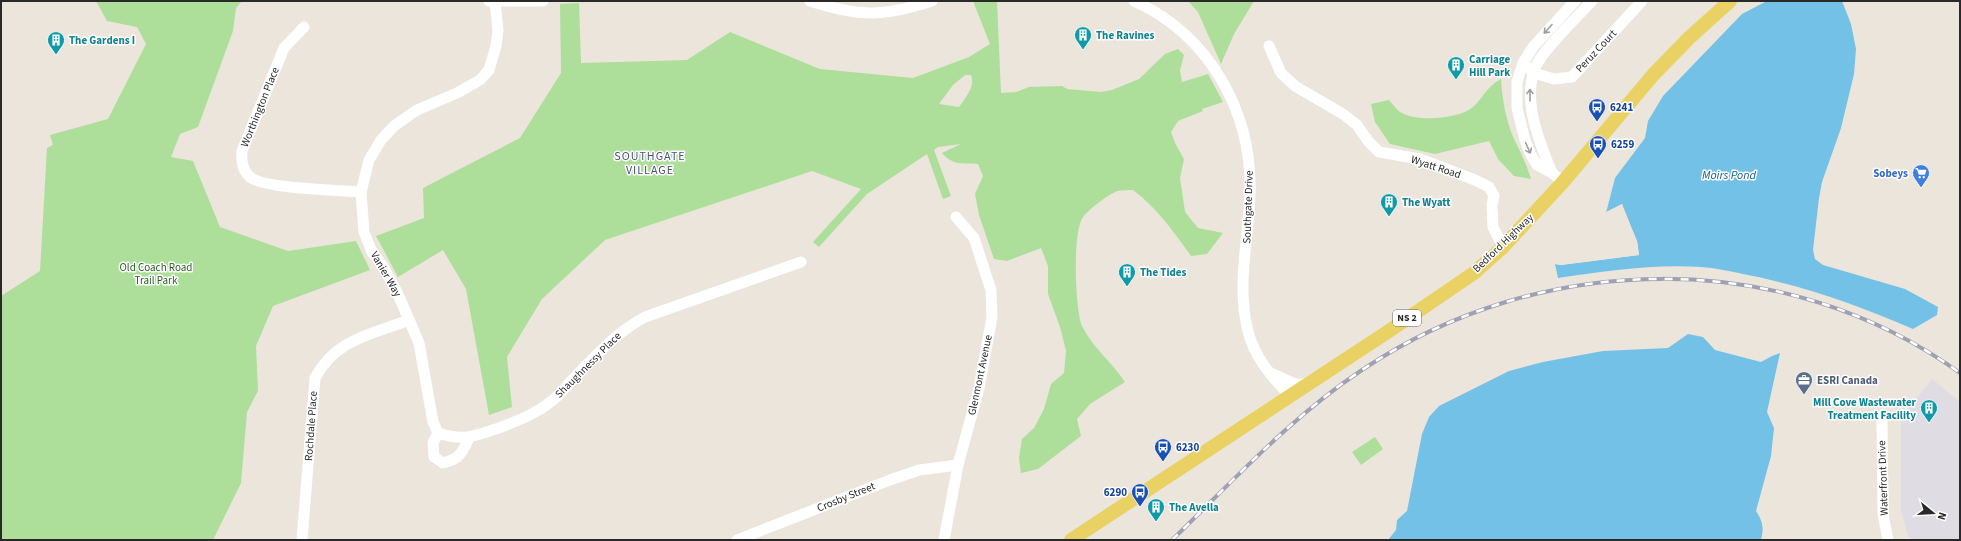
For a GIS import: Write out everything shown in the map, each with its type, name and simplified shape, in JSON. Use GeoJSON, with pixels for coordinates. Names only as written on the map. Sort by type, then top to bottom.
{"type":"FeatureCollection","features":[{"type":"Feature","properties":{"kind":"main road","name":"Bedford Highway"},"geometry":{"type":"LineString","coordinates":[[1071,540],[1389,331],[1474,273],[1503,246],[1563,182],[1653,75],[1689,38],[1730,1]]}},
{"type":"Feature","properties":{"kind":"street"},"geometry":{"type":"LineString","coordinates":[[492,2],[543,1]]}},
{"type":"Feature","properties":{"kind":"street"},"geometry":{"type":"LineString","coordinates":[[810,1],[836,9],[878,14],[907,9],[932,1]]}},
{"type":"Feature","properties":{"kind":"street"},"geometry":{"type":"LineString","coordinates":[[1563,182],[1552,173],[1537,165],[1524,140],[1517,108],[1517,82],[1523,63],[1533,47],[1575,1]]}},
{"type":"Feature","properties":{"kind":"street"},"geometry":{"type":"LineString","coordinates":[[1552,173],[1542,148],[1530,100],[1530,86],[1541,57],[1592,1]]}},
{"type":"Feature","properties":{"kind":"street","name":"Vanier Way"},"geometry":{"type":"LineString","coordinates":[[438,433],[433,422],[418,343],[397,292],[382,265],[372,252],[364,232],[361,192],[369,160],[382,140],[394,126],[417,110],[457,93],[480,80],[489,70],[496,46],[498,30],[492,2]]}},
{"type":"Feature","properties":{"kind":"street","name":"Southgate Drive"},"geometry":{"type":"LineString","coordinates":[[1140,2],[1170,22],[1191,40],[1213,65],[1226,86],[1241,127],[1249,162],[1250,177],[1244,271],[1244,308],[1248,332],[1256,352],[1267,371],[1290,396]]}},
{"type":"Feature","properties":{"kind":"street","name":"Peruz Court"},"geometry":{"type":"LineString","coordinates":[[1523,63],[1534,73],[1554,79],[1572,77],[1640,2]]}},
{"type":"Feature","properties":{"kind":"street","name":"Worthington Place"},"geometry":{"type":"LineString","coordinates":[[304,27],[284,48],[242,151],[241,160],[250,177],[266,184],[361,192]]}},
{"type":"Feature","properties":{"kind":"street","name":"Wyatt Road"},"geometry":{"type":"LineString","coordinates":[[1269,46],[1281,74],[1295,86],[1343,114],[1357,125],[1368,141],[1379,152],[1420,159],[1490,187],[1494,196],[1492,206],[1493,227],[1503,246]]}},
{"type":"Feature","properties":{"kind":"street","name":"Glenmont Avenue"},"geometry":{"type":"LineString","coordinates":[[944,540],[958,465],[979,388],[992,317],[991,290],[974,238],[956,217]]}},
{"type":"Feature","properties":{"kind":"street","name":"Shaughnessy Place"},"geometry":{"type":"LineString","coordinates":[[469,438],[516,422],[554,399],[607,343],[628,326],[645,317],[801,262]]}},
{"type":"Feature","properties":{"kind":"street","name":"Rochdale Place"},"geometry":{"type":"LineString","coordinates":[[302,540],[312,394],[315,378],[323,363],[348,342],[409,320]]}},
{"type":"Feature","properties":{"kind":"street"},"geometry":{"type":"LineString","coordinates":[[1267,371],[1295,384],[1307,384]]}},
{"type":"Feature","properties":{"kind":"street","name":"Waterfront Drive"},"geometry":{"type":"LineString","coordinates":[[1882,416],[1883,514],[1888,540]]}},
{"type":"Feature","properties":{"kind":"street"},"geometry":{"type":"LineString","coordinates":[[438,433],[454,438],[469,438],[462,454],[453,461],[443,463],[434,457],[433,443],[438,433]]}},
{"type":"Feature","properties":{"kind":"street","name":"Crosby Street"},"geometry":{"type":"LineString","coordinates":[[737,540],[919,470],[958,465]]}},
{"type":"Feature","properties":{"kind":"shaded area","name":"Mill Cove Wastewater Treatment Facility"},"geometry":{"type":"Polygon","coordinates":[[[1932,379],[1960,402],[1960,540],[1912,540],[1908,535],[1901,511],[1901,418],[1932,379]]]}},
{"type":"Feature","properties":{"kind":"green space","name":"Old Coach Road Trail Park"},"geometry":{"type":"Polygon","coordinates":[[[96,1],[242,1],[236,8],[233,31],[198,127],[180,134],[171,157],[193,161],[220,227],[288,251],[356,241],[370,270],[273,306],[256,346],[258,391],[247,412],[241,483],[213,540],[1,540],[1,296],[40,271],[47,148],[53,145],[50,135],[108,119],[146,44],[137,27],[107,21],[96,1]]]}},
{"type":"Feature","properties":{"kind":"green space"},"geometry":{"type":"Polygon","coordinates":[[[973,1],[997,1],[1001,93],[1016,92],[1029,87],[1062,86],[1067,89],[1101,92],[1112,90],[1139,79],[1165,54],[1178,49],[1184,55],[1180,70],[1182,82],[1208,74],[1223,102],[1202,109],[1203,111],[1178,121],[1171,132],[1184,159],[1180,178],[1185,212],[1198,228],[1223,233],[1207,254],[1191,256],[1172,229],[1150,204],[1133,190],[1114,192],[1098,203],[1083,217],[1078,230],[1076,257],[1076,290],[1082,326],[1091,341],[1125,382],[1090,404],[1077,419],[1081,436],[1038,469],[1021,473],[1019,458],[1022,439],[1034,428],[1044,409],[1051,384],[1064,373],[1066,351],[1060,327],[1048,294],[1048,266],[1041,248],[1007,261],[994,259],[979,215],[975,194],[983,176],[978,164],[963,164],[954,162],[942,153],[961,144],[938,147],[934,150],[951,196],[943,199],[927,154],[867,194],[819,247],[813,242],[861,189],[812,171],[605,240],[542,299],[507,357],[512,407],[489,415],[466,289],[443,250],[398,277],[376,236],[424,218],[423,188],[520,138],[561,73],[560,4],[579,3],[581,63],[687,60],[730,32],[820,69],[913,78],[969,57],[990,44],[973,1]],[[965,75],[953,85],[939,104],[959,107],[971,88],[971,75],[965,75]]]}},
{"type":"Feature","properties":{"kind":"green space"},"geometry":{"type":"Polygon","coordinates":[[[1188,1],[1254,1],[1234,34],[1221,64],[1198,12],[1188,1]]]}},
{"type":"Feature","properties":{"kind":"green space"},"geometry":{"type":"Polygon","coordinates":[[[1501,79],[1503,102],[1509,125],[1531,179],[1514,176],[1498,159],[1489,141],[1435,154],[1390,144],[1375,122],[1371,104],[1389,100],[1398,111],[1418,118],[1449,117],[1459,114],[1473,107],[1492,85],[1501,79]]]}},
{"type":"Feature","properties":{"kind":"green space"},"geometry":{"type":"Polygon","coordinates":[[[1375,437],[1383,449],[1361,465],[1352,452],[1375,437]]]}},
{"type":"Feature","properties":{"kind":"water","name":"Moirs Pond"},"geometry":{"type":"Polygon","coordinates":[[[1767,1],[1842,1],[1851,24],[1856,49],[1854,74],[1841,128],[1822,182],[1813,250],[1815,259],[1823,265],[1905,289],[1938,307],[1937,315],[1913,329],[1851,304],[1808,290],[1712,268],[1683,266],[1647,267],[1558,278],[1555,264],[1561,265],[1639,255],[1637,241],[1622,204],[1606,213],[1615,178],[1645,138],[1648,121],[1663,96],[1742,14],[1767,1]]]}},
{"type":"Feature","properties":{"kind":"water"},"geometry":{"type":"Polygon","coordinates":[[[1688,334],[1703,337],[1715,350],[1761,362],[1780,353],[1767,412],[1774,428],[1771,456],[1756,511],[1762,525],[1761,540],[1388,540],[1396,530],[1397,520],[1407,511],[1422,434],[1429,417],[1439,406],[1509,371],[1543,362],[1603,351],[1668,348],[1688,334]]]}},
{"type":"Feature","properties":{"kind":"pier"},"geometry":{"type":"Polygon","coordinates":[[[1622,204],[1637,241],[1639,255],[1561,265],[1555,264],[1555,262],[1561,263],[1637,254],[1636,242],[1623,215],[1621,206],[1607,214],[1604,213],[1622,204]]]}},
{"type":"Feature","properties":{"kind":"railway"},"geometry":{"type":"LineString","coordinates":[[1172,540],[1263,450],[1311,408],[1362,370],[1432,330],[1506,302],[1583,285],[1662,279],[1740,285],[1817,302],[1891,331],[1960,373]]}},
{"type":"Feature","properties":{"kind":"place","name":"The Ravines"},"geometry":{"type":"Point","coordinates":[1083,50]}},
{"type":"Feature","properties":{"kind":"place","name":"The Gardens I"},"geometry":{"type":"Point","coordinates":[56,55]}},
{"type":"Feature","properties":{"kind":"place","name":"Carriage Hill Park"},"geometry":{"type":"Point","coordinates":[1456,80]}},
{"type":"Feature","properties":{"kind":"place","name":"6241"},"geometry":{"type":"Point","coordinates":[1597,122]}},
{"type":"Feature","properties":{"kind":"place","name":"6259"},"geometry":{"type":"Point","coordinates":[1598,159]}},
{"type":"Feature","properties":{"kind":"place","name":"Sobeys"},"geometry":{"type":"Point","coordinates":[1921,188]}},
{"type":"Feature","properties":{"kind":"place","name":"The Wyatt"},"geometry":{"type":"Point","coordinates":[1389,217]}},
{"type":"Feature","properties":{"kind":"place","name":"The Tides"},"geometry":{"type":"Point","coordinates":[1127,287]}},
{"type":"Feature","properties":{"kind":"place","name":"ESRI Canada"},"geometry":{"type":"Point","coordinates":[1804,395]}},
{"type":"Feature","properties":{"kind":"place","name":"Mill Cove Wastewater Treatment Facility"},"geometry":{"type":"Point","coordinates":[1929,423]}},
{"type":"Feature","properties":{"kind":"place","name":"6230"},"geometry":{"type":"Point","coordinates":[1163,462]}},
{"type":"Feature","properties":{"kind":"place","name":"6290"},"geometry":{"type":"Point","coordinates":[1140,507]}},
{"type":"Feature","properties":{"kind":"place","name":"The Avella"},"geometry":{"type":"Point","coordinates":[1156,522]}},
{"type":"Feature","properties":{"kind":"district","name":"SOUTHGATE VILLAGE"},"geometry":{"type":"Point","coordinates":[650,163]}}]}
